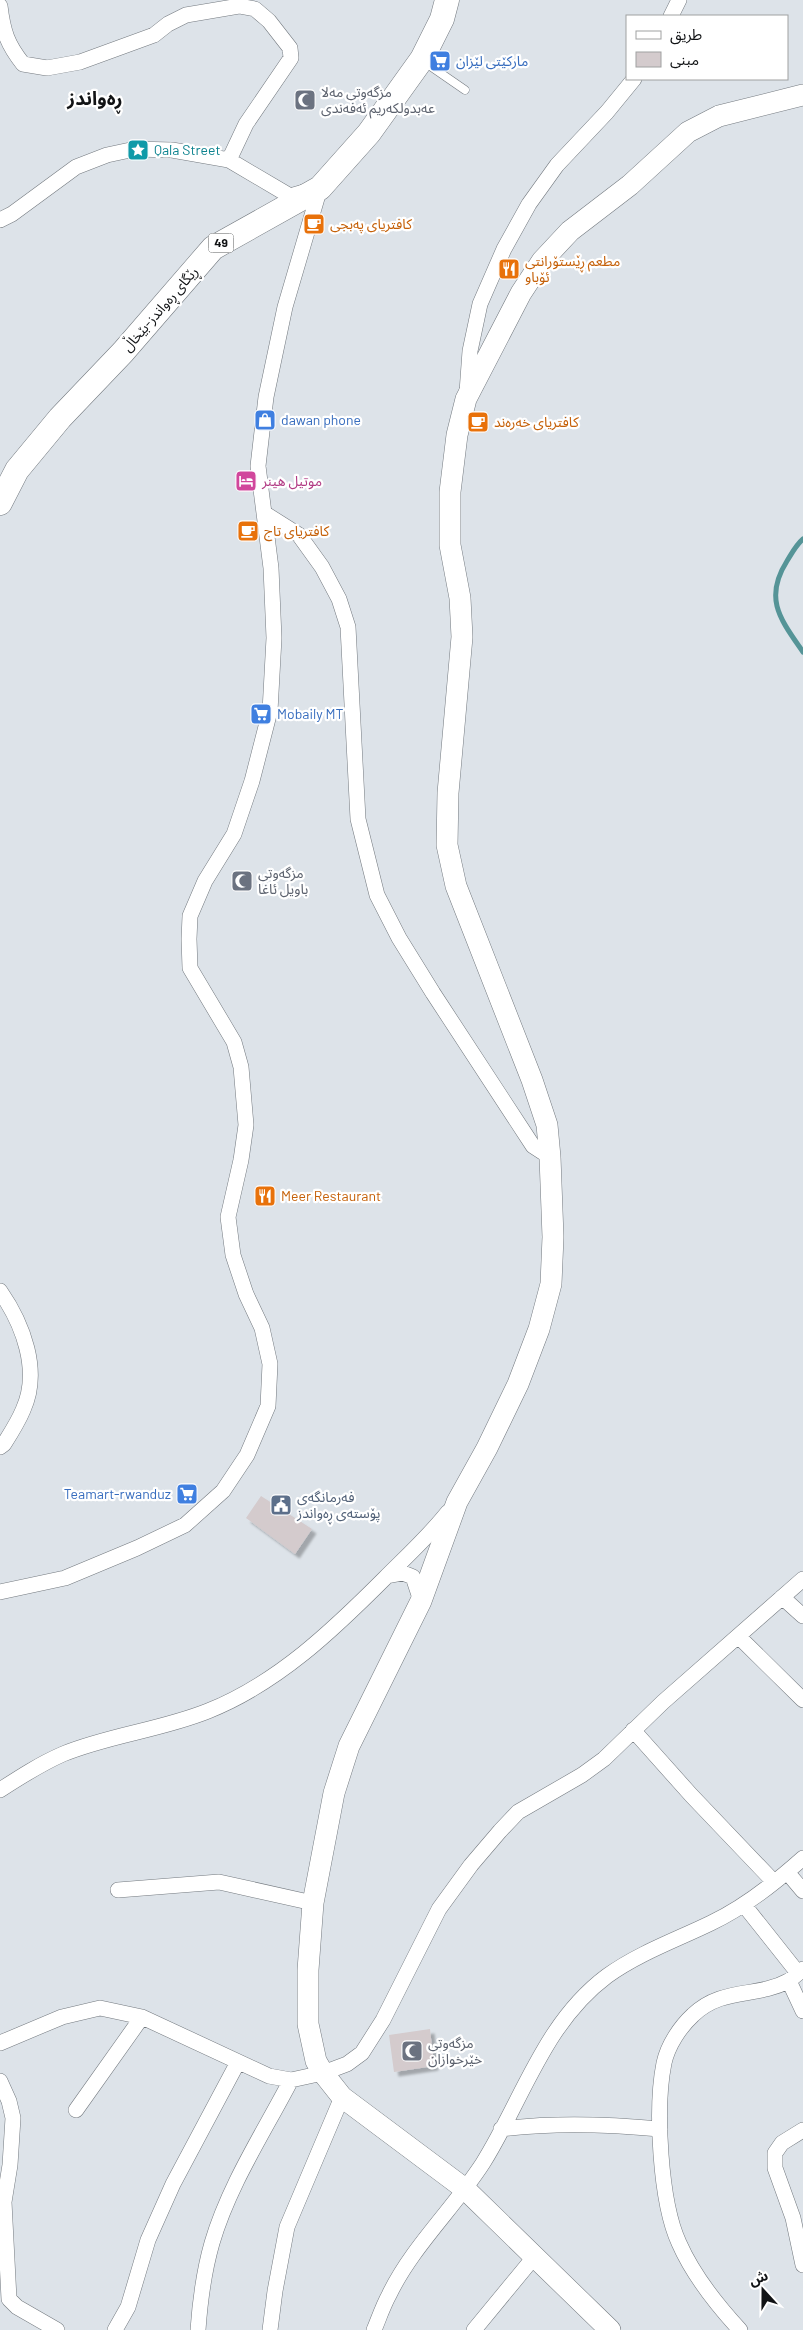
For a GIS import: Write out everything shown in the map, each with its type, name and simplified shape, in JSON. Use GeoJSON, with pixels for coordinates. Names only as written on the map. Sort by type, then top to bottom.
{"type":"FeatureCollection","features":[{"type":"Feature","properties":{"kind":"main road","name":"ڕێگای ڕەواندز-بێخاڵ"},"geometry":{"type":"LineString","coordinates":[[0,503],[17,470],[60,418],[123,352],[213,248],[320,188],[369,133],[422,59],[442,19],[447,0]]}},
{"type":"Feature","properties":{"kind":"street"},"geometry":{"type":"LineString","coordinates":[[671,15],[679,0]]}},
{"type":"Feature","properties":{"kind":"street"},"geometry":{"type":"LineString","coordinates":[[0,6],[2,25],[14,53],[23,64],[47,68],[80,62],[113,52],[154,35],[168,24],[186,16],[239,6],[255,9],[290,48],[291,58],[246,124],[229,160]]}},
{"type":"Feature","properties":{"kind":"street"},"geometry":{"type":"LineString","coordinates":[[610,2330],[465,2188],[342,2097],[316,2061],[308,2024],[308,1970],[313,1903],[334,1793],[349,1746],[421,1601],[457,1502],[487,1448],[518,1384],[539,1329],[551,1284],[553,1238],[547,1125],[532,1080],[456,886],[447,845],[448,793],[462,637],[460,598],[450,545],[450,492],[457,435],[466,399],[470,351],[480,304],[504,249],[529,204],[557,165],[607,112],[633,80]]}},
{"type":"Feature","properties":{"kind":"street"},"geometry":{"type":"LineString","coordinates":[[466,399],[521,293],[542,261],[570,232],[630,185],[688,132],[719,116],[803,94]]}},
{"type":"Feature","properties":{"kind":"street"},"geometry":{"type":"LineString","coordinates":[[0,220],[12,214],[76,167],[107,155],[136,149],[172,150],[229,160],[290,196],[320,188]]}},
{"type":"Feature","properties":{"kind":"street"},"geometry":{"type":"LineString","coordinates":[[0,1592],[65,1578],[137,1548],[185,1525],[224,1491],[248,1455],[268,1406],[270,1364],[262,1328],[246,1294],[233,1255],[228,1217],[242,1160],[246,1125],[241,1067],[234,1042],[190,968],[189,939],[190,916],[206,881],[234,834],[252,781],[270,711],[274,638],[271,568],[258,466],[266,397],[285,307],[320,188]]}},
{"type":"Feature","properties":{"kind":"street"},"geometry":{"type":"LineString","coordinates":[[264,513],[299,536],[305,543],[322,567],[339,599],[348,627],[358,819],[377,895],[399,938],[433,993],[533,1146],[550,1157]]}},
{"type":"Feature","properties":{"kind":"street"},"geometry":{"type":"LineString","coordinates":[[0,1291],[13,1310],[28,1351],[31,1380],[24,1409],[4,1444],[0,1447]]}},
{"type":"Feature","properties":{"kind":"street"},"geometry":{"type":"LineString","coordinates":[[0,1790],[30,1771],[63,1754],[207,1712],[247,1694],[317,1643],[349,1614],[429,1537],[457,1502]]}},
{"type":"Feature","properties":{"kind":"street"},"geometry":{"type":"LineString","coordinates":[[387,1576],[403,1573],[413,1577],[421,1601]]}},
{"type":"Feature","properties":{"kind":"street"},"geometry":{"type":"LineString","coordinates":[[0,2043],[62,2017],[100,2008],[142,2017],[269,2076],[291,2080],[323,2073],[348,2064],[362,2053],[383,2020],[439,1909],[471,1865],[500,1831],[518,1812],[582,1775],[604,1759],[633,1730],[803,1579]]}},
{"type":"Feature","properties":{"kind":"street"},"geometry":{"type":"LineString","coordinates":[[782,1597],[803,1616]]}},
{"type":"Feature","properties":{"kind":"street"},"geometry":{"type":"LineString","coordinates":[[738,1636],[803,1700]]}},
{"type":"Feature","properties":{"kind":"street"},"geometry":{"type":"LineString","coordinates":[[633,1730],[691,1795],[774,1882]]}},
{"type":"Feature","properties":{"kind":"street"},"geometry":{"type":"LineString","coordinates":[[374,2330],[389,2294],[420,2246],[465,2188],[501,2130],[539,2058],[562,2021],[578,2001],[607,1976],[636,1958],[713,1922],[744,1905],[803,1858]]}},
{"type":"Feature","properties":{"kind":"street"},"geometry":{"type":"LineString","coordinates":[[787,1872],[803,1891]]}},
{"type":"Feature","properties":{"kind":"street"},"geometry":{"type":"LineString","coordinates":[[118,1890],[218,1882],[313,1903]]}},
{"type":"Feature","properties":{"kind":"street"},"geometry":{"type":"LineString","coordinates":[[744,1905],[797,1974],[803,2011]]}},
{"type":"Feature","properties":{"kind":"street"},"geometry":{"type":"LineString","coordinates":[[740,2330],[696,2275],[678,2242],[666,2201],[660,2129],[664,2062],[675,2035],[708,2003],[728,1995],[778,1985],[797,1974]]}},
{"type":"Feature","properties":{"kind":"street"},"geometry":{"type":"LineString","coordinates":[[76,2110],[142,2017]]}},
{"type":"Feature","properties":{"kind":"street"},"geometry":{"type":"LineString","coordinates":[[114,2330],[128,2307],[148,2240],[174,2184],[238,2062]]}},
{"type":"Feature","properties":{"kind":"street"},"geometry":{"type":"LineString","coordinates":[[198,2330],[201,2291],[212,2242],[230,2196],[291,2080]]}},
{"type":"Feature","properties":{"kind":"street"},"geometry":{"type":"LineString","coordinates":[[0,2081],[9,2101],[6,2119],[10,2165],[4,2202],[9,2299],[18,2307],[57,2330]]}},
{"type":"Feature","properties":{"kind":"street"},"geometry":{"type":"LineString","coordinates":[[270,2330],[287,2227],[342,2097]]}},
{"type":"Feature","properties":{"kind":"street"},"geometry":{"type":"LineString","coordinates":[[501,2130],[536,2125],[570,2124],[609,2124],[660,2129]]}},
{"type":"Feature","properties":{"kind":"street"},"geometry":{"type":"LineString","coordinates":[[803,2130],[782,2143],[775,2152],[774,2168],[793,2218],[803,2265]]}},
{"type":"Feature","properties":{"kind":"street"},"geometry":{"type":"LineString","coordinates":[[474,2330],[535,2256]]}},
{"type":"Feature","properties":{"kind":"lane"},"geometry":{"type":"LineString","coordinates":[[422,59],[465,90]]}},
{"type":"Feature","properties":{"kind":"building"},"geometry":{"type":"Polygon","coordinates":[[[261,1496],[312,1529],[295,1554],[246,1518],[261,1496]]]}},
{"type":"Feature","properties":{"kind":"building","name":"مزگەوتی خێرخوازان"},"geometry":{"type":"Polygon","coordinates":[[[430,2029],[434,2066],[394,2072],[389,2035],[430,2029]]]}},
{"type":"Feature","properties":{"kind":"waterway"},"geometry":{"type":"LineString","coordinates":[[803,539],[787,561],[776,587],[778,609],[782,619],[803,652]]}},
{"type":"Feature","properties":{"kind":"place","name":"مارکێتی لێزان"},"geometry":{"type":"Point","coordinates":[440,61]}},
{"type":"Feature","properties":{"kind":"place","name":"مزگەوتی مەلا عەبدولکەریم ئەفەندی"},"geometry":{"type":"Point","coordinates":[305,100]}},
{"type":"Feature","properties":{"kind":"place","name":"Qala Street"},"geometry":{"type":"Point","coordinates":[138,150]}},
{"type":"Feature","properties":{"kind":"place","name":"کافتریای پەبجی"},"geometry":{"type":"Point","coordinates":[314,224]}},
{"type":"Feature","properties":{"kind":"place","name":"مطعم ڕێستۆرانتی ئۆباو"},"geometry":{"type":"Point","coordinates":[509,269]}},
{"type":"Feature","properties":{"kind":"place","name":"dawan phone"},"geometry":{"type":"Point","coordinates":[265,420]}},
{"type":"Feature","properties":{"kind":"place","name":"کافتریای خەرەند"},"geometry":{"type":"Point","coordinates":[478,422]}},
{"type":"Feature","properties":{"kind":"place","name":"موتيل هينر"},"geometry":{"type":"Point","coordinates":[246,481]}},
{"type":"Feature","properties":{"kind":"place","name":"کافتریای تاج"},"geometry":{"type":"Point","coordinates":[248,531]}},
{"type":"Feature","properties":{"kind":"place","name":"Mobaily MT"},"geometry":{"type":"Point","coordinates":[261,714]}},
{"type":"Feature","properties":{"kind":"place","name":"مزگەوتی باویل ئاغا"},"geometry":{"type":"Point","coordinates":[242,881]}},
{"type":"Feature","properties":{"kind":"place","name":"Meer Restaurant"},"geometry":{"type":"Point","coordinates":[265,1196]}},
{"type":"Feature","properties":{"kind":"place","name":"Teamart-rwanduz"},"geometry":{"type":"Point","coordinates":[187,1494]}},
{"type":"Feature","properties":{"kind":"place","name":"فەرمانگەی پۆستەی ڕەواندز"},"geometry":{"type":"Point","coordinates":[281,1505]}},
{"type":"Feature","properties":{"kind":"place","name":"مزگەوتی خێرخوازان"},"geometry":{"type":"Point","coordinates":[412,2051]}},
{"type":"Feature","properties":{"kind":"district","name":"ڕەواندز"},"geometry":{"type":"Point","coordinates":[95,98]}}]}
